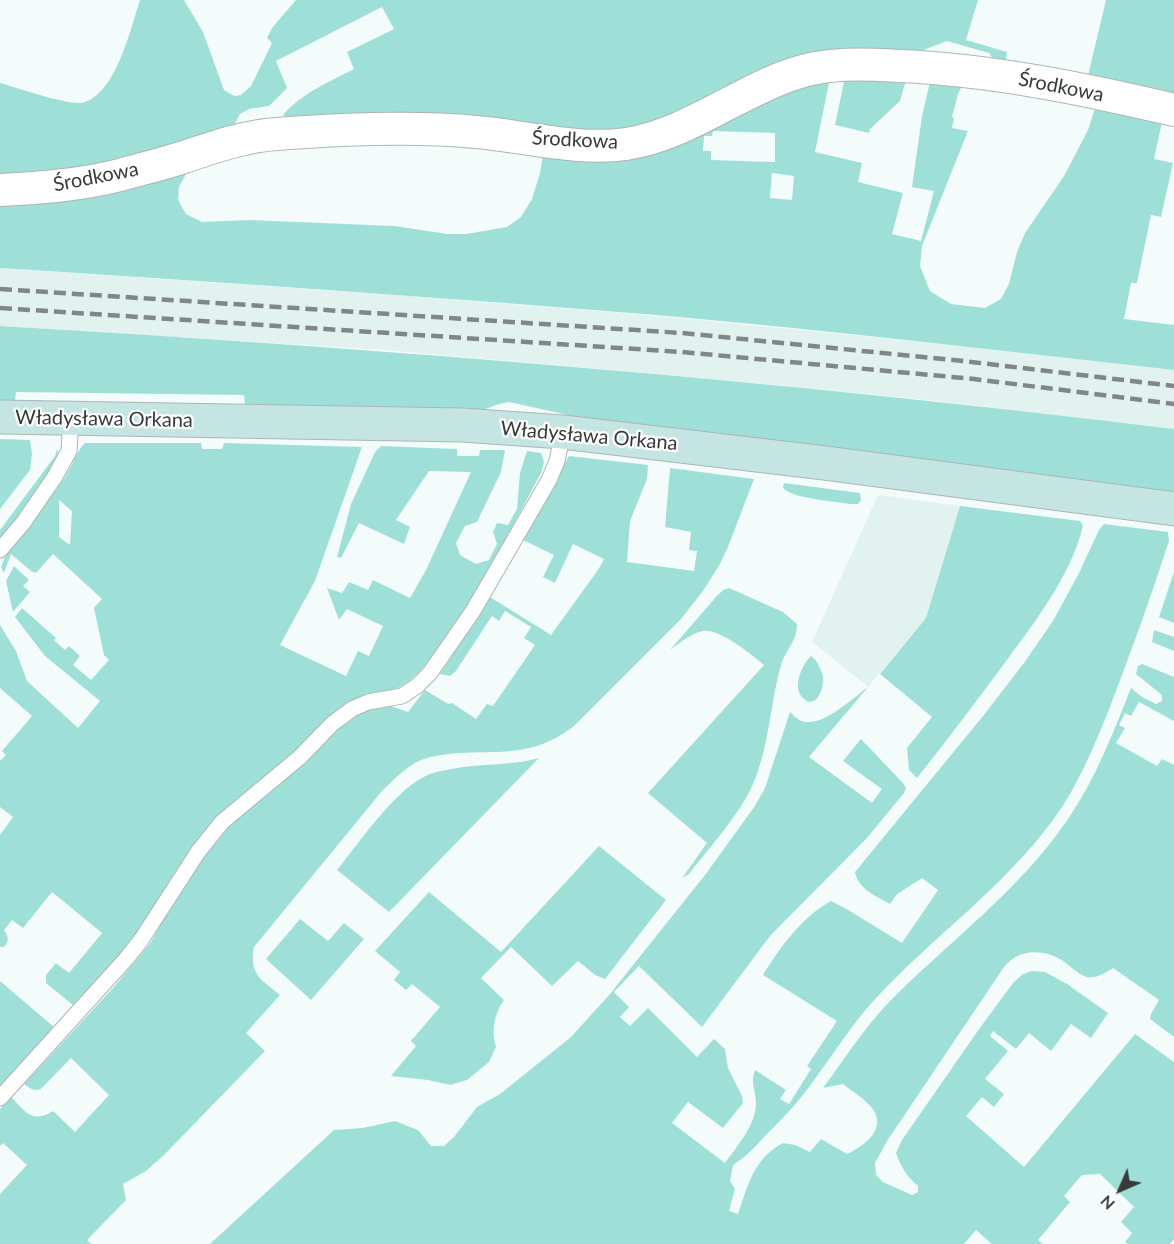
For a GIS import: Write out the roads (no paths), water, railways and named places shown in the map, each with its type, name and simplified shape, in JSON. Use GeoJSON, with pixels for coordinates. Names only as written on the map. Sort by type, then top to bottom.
{"type":"FeatureCollection","features":[{"type":"Feature","properties":{"kind":"street","name":"Środkowa"},"geometry":{"type":"LineString","coordinates":[[0,190],[75,183],[115,176],[244,138],[273,134],[445,129],[588,145],[623,144],[651,139],[792,74],[841,63],[980,73],[1142,102],[1174,110]]}},
{"type":"Feature","properties":{"kind":"street","name":"Władysława Orkana"},"geometry":{"type":"LineString","coordinates":[[0,417],[462,425],[563,432],[1174,509]]}},
{"type":"Feature","properties":{"kind":"lane"},"geometry":{"type":"LineString","coordinates":[[0,550],[29,514],[54,478],[69,451],[71,418]]}},
{"type":"Feature","properties":{"kind":"lane"},"geometry":{"type":"LineString","coordinates":[[0,1098],[126,959],[141,940],[192,860],[222,822],[300,758],[332,724],[352,709],[368,702],[402,696],[430,673],[473,611],[549,480],[563,432]]}},
{"type":"Feature","properties":{"kind":"railway"},"geometry":{"type":"LineString","coordinates":[[0,289],[682,333],[963,361],[1174,386]]}},
{"type":"Feature","properties":{"kind":"railway"},"geometry":{"type":"LineString","coordinates":[[0,308],[682,352],[974,379],[1174,404]]}}]}
